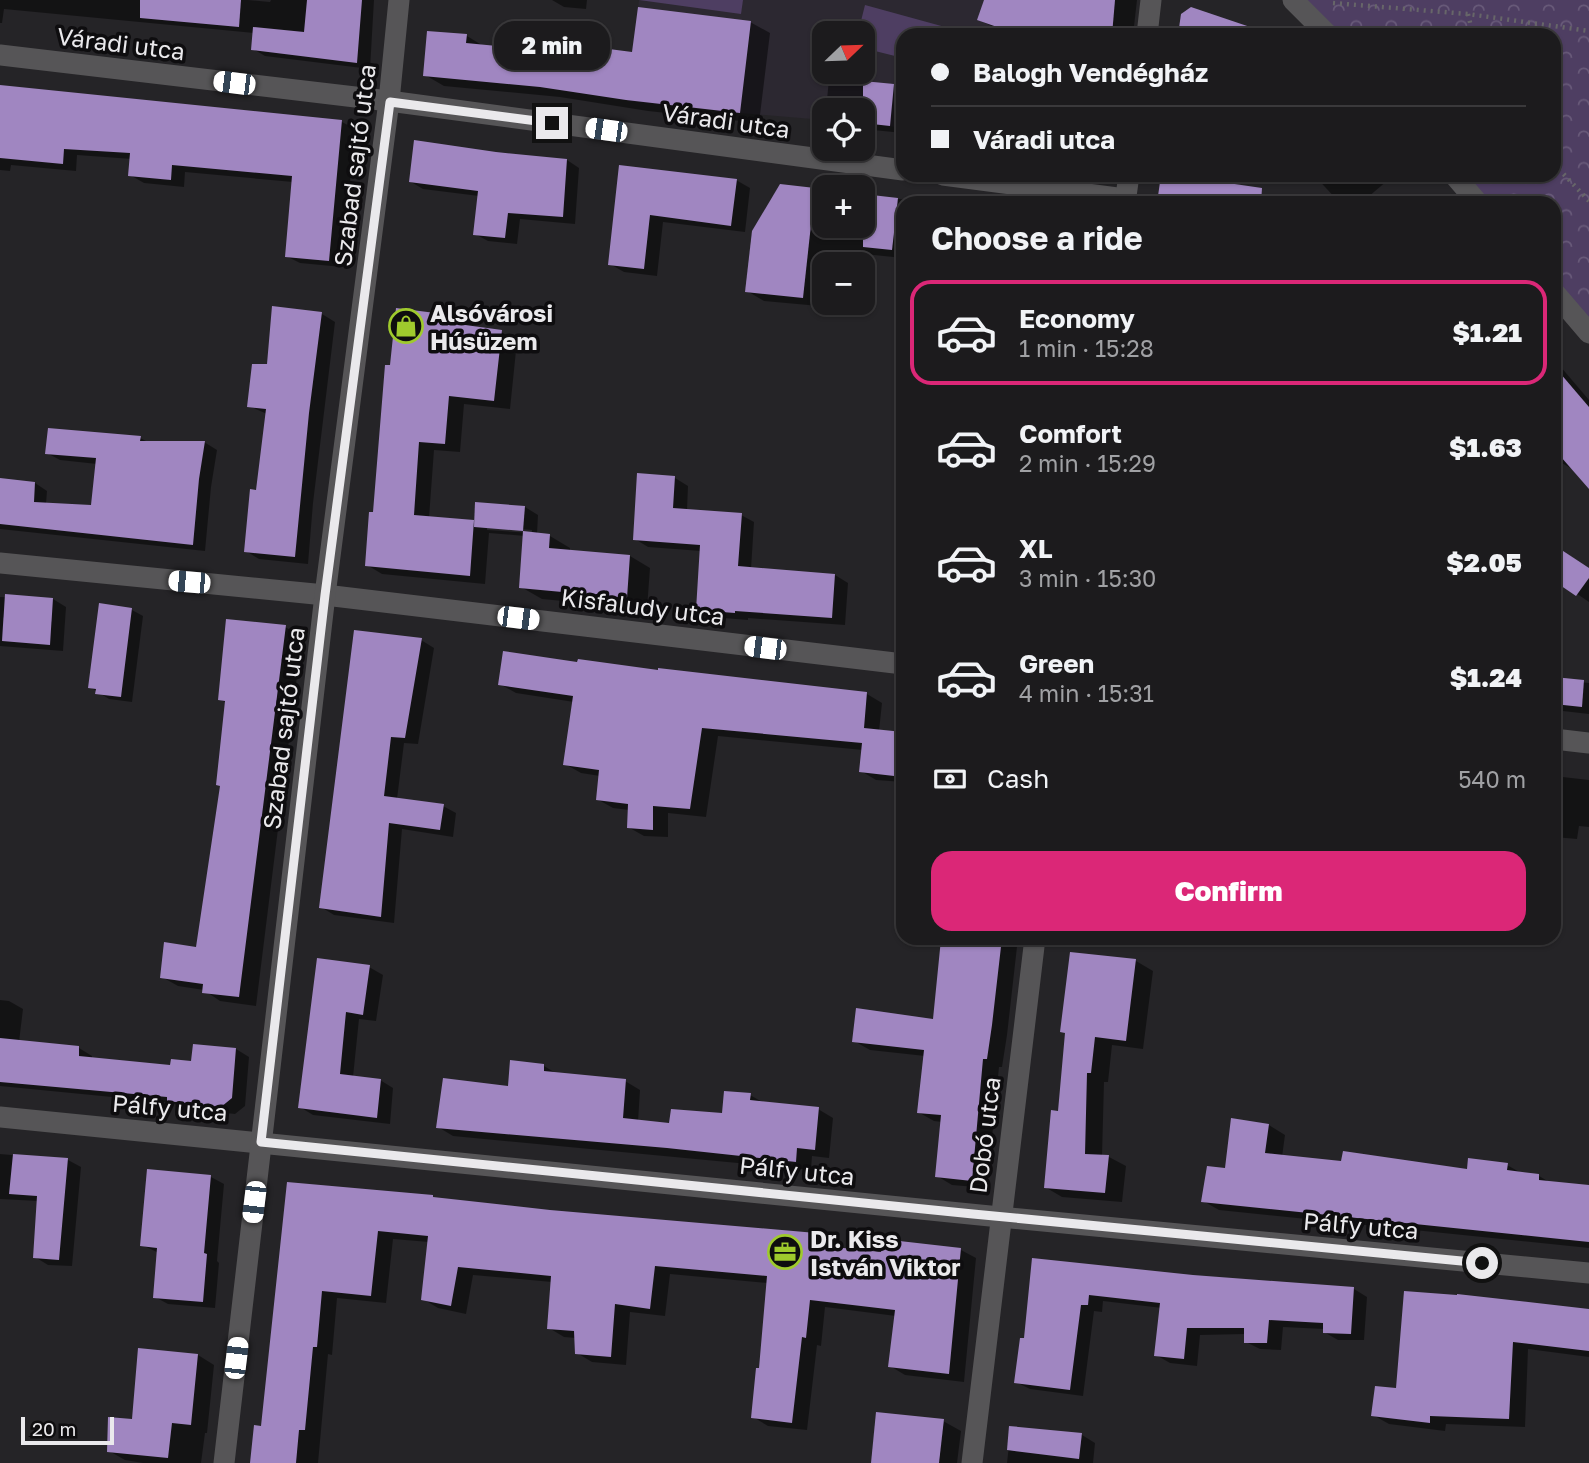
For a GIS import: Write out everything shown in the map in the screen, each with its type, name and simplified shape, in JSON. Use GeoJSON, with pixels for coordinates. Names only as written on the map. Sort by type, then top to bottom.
{"type":"FeatureCollection","features":[{"type":"Feature","properties":{"kind":"street","name":"Szabad sajtó utca"},"geometry":{"type":"LineString","coordinates":[[224,1463],[325,595],[390,102],[399,0]]}},
{"type":"Feature","properties":{"kind":"street"},"geometry":{"type":"LineString","coordinates":[[1148,28],[1151,0]]}},
{"type":"Feature","properties":{"kind":"street"},"geometry":{"type":"LineString","coordinates":[[1293,0],[1321,28]]}},
{"type":"Feature","properties":{"kind":"street","name":"Váradi utca"},"geometry":{"type":"LineString","coordinates":[[0,55],[390,102],[896,169]]}},
{"type":"Feature","properties":{"kind":"street"},"geometry":{"type":"LineString","coordinates":[[992,182],[1090,196]]}},
{"type":"Feature","properties":{"kind":"street"},"geometry":{"type":"LineString","coordinates":[[1460,182],[1472,196]]}},
{"type":"Feature","properties":{"kind":"street"},"geometry":{"type":"LineString","coordinates":[[1561,300],[1589,333]]}},
{"type":"Feature","properties":{"kind":"street","name":"Kisfaludy utca"},"geometry":{"type":"LineString","coordinates":[[0,563],[325,595],[896,663]]}},
{"type":"Feature","properties":{"kind":"street"},"geometry":{"type":"LineString","coordinates":[[1561,740],[1589,743]]}},
{"type":"Feature","properties":{"kind":"street","name":"Dobó utca"},"geometry":{"type":"LineString","coordinates":[[972,1463],[1034,945]]}},
{"type":"Feature","properties":{"kind":"street","name":"Pálfy utca"},"geometry":{"type":"LineString","coordinates":[[0,1117],[1589,1273]]}},
{"type":"Feature","properties":{"kind":"path"},"geometry":{"type":"LineString","coordinates":[[1323,2],[1468,14],[1589,31]]}},
{"type":"Feature","properties":{"kind":"path"},"geometry":{"type":"LineString","coordinates":[[1468,14],[1471,28]]}},
{"type":"Feature","properties":{"kind":"path"},"geometry":{"type":"LineString","coordinates":[[1561,171],[1589,201]]}},
{"type":"Feature","properties":{"kind":"shaded area"},"geometry":{"type":"Polygon","coordinates":[[[639,0],[1115,0],[1113,28],[896,28],[896,127],[875,124],[875,98],[812,98],[812,119],[627,101],[639,0]]]}},
{"type":"Feature","properties":{"kind":"green space"},"geometry":{"type":"Polygon","coordinates":[[[639,0],[743,0],[741,14],[639,0]]]}},
{"type":"Feature","properties":{"kind":"green space"},"geometry":{"type":"Polygon","coordinates":[[[1293,0],[1589,0],[1589,333],[1561,300],[1561,196],[1472,196],[1460,182],[1561,182],[1561,28],[1321,28],[1293,0]]]}},
{"type":"Feature","properties":{"kind":"green space"},"geometry":{"type":"Polygon","coordinates":[[[865,5],[945,27],[896,28],[896,56],[875,51],[875,21],[861,21],[865,5]]]}},
{"type":"Feature","properties":{"kind":"building"},"geometry":{"type":"Polygon","coordinates":[[[140,0],[241,0],[239,27],[140,18],[140,0]]]}},
{"type":"Feature","properties":{"kind":"building"},"geometry":{"type":"Polygon","coordinates":[[[307,0],[362,0],[357,63],[251,50],[253,27],[304,32],[307,0]]]}},
{"type":"Feature","properties":{"kind":"building"},"geometry":{"type":"Polygon","coordinates":[[[984,0],[1115,0],[1113,28],[1000,28],[977,20],[984,0]]]}},
{"type":"Feature","properties":{"kind":"building"},"geometry":{"type":"Polygon","coordinates":[[[638,7],[751,21],[740,113],[540,87],[423,76],[427,31],[467,34],[466,43],[562,52],[563,43],[632,52],[638,7]]]}},
{"type":"Feature","properties":{"kind":"building"},"geometry":{"type":"Polygon","coordinates":[[[1191,7],[1253,28],[1179,28],[1181,14],[1191,7]]]}},
{"type":"Feature","properties":{"kind":"building"},"geometry":{"type":"Polygon","coordinates":[[[863,84],[894,84],[890,126],[875,124],[875,98],[863,98],[863,84]]]}},
{"type":"Feature","properties":{"kind":"building"},"geometry":{"type":"Polygon","coordinates":[[[0,85],[342,120],[329,261],[285,257],[292,176],[172,165],[171,180],[128,176],[130,153],[64,149],[63,164],[0,158],[0,85]]]}},
{"type":"Feature","properties":{"kind":"building"},"geometry":{"type":"Polygon","coordinates":[[[414,140],[567,159],[563,217],[508,213],[505,238],[473,235],[478,191],[409,182],[414,140]]]}},
{"type":"Feature","properties":{"kind":"building"},"geometry":{"type":"Polygon","coordinates":[[[619,165],[737,179],[731,226],[650,215],[644,269],[608,265],[619,165]]]}},
{"type":"Feature","properties":{"kind":"building"},"geometry":{"type":"Polygon","coordinates":[[[1160,182],[1221,182],[1262,188],[1261,196],[1158,196],[1160,182]]]}},
{"type":"Feature","properties":{"kind":"building"},"geometry":{"type":"Polygon","coordinates":[[[780,184],[812,188],[812,216],[803,298],[745,292],[752,231],[780,184]]]}},
{"type":"Feature","properties":{"kind":"building"},"geometry":{"type":"Polygon","coordinates":[[[875,195],[896,198],[892,250],[863,247],[863,238],[875,238],[875,195]]]}},
{"type":"Feature","properties":{"kind":"building"},"geometry":{"type":"Polygon","coordinates":[[[272,306],[322,312],[295,557],[244,552],[250,489],[256,490],[266,409],[247,407],[252,364],[267,364],[272,306]]]}},
{"type":"Feature","properties":{"kind":"building"},"geometry":{"type":"Polygon","coordinates":[[[396,308],[459,316],[458,324],[502,330],[494,401],[449,396],[445,444],[419,442],[414,515],[474,520],[470,576],[365,566],[369,512],[373,512],[385,365],[390,365],[396,308]]]}},
{"type":"Feature","properties":{"kind":"building"},"geometry":{"type":"Polygon","coordinates":[[[1561,374],[1589,407],[1589,489],[1561,457],[1561,374]]]}},
{"type":"Feature","properties":{"kind":"building"},"geometry":{"type":"Polygon","coordinates":[[[48,428],[141,436],[140,441],[205,441],[193,545],[0,524],[0,478],[35,482],[34,502],[91,505],[96,458],[45,454],[48,428]]]}},
{"type":"Feature","properties":{"kind":"building"},"geometry":{"type":"Polygon","coordinates":[[[637,473],[675,476],[673,508],[742,513],[738,566],[835,574],[832,618],[696,610],[700,545],[633,540],[637,473]]]}},
{"type":"Feature","properties":{"kind":"building"},"geometry":{"type":"Polygon","coordinates":[[[475,502],[525,506],[523,531],[474,527],[475,502]]]}},
{"type":"Feature","properties":{"kind":"building"},"geometry":{"type":"Polygon","coordinates":[[[523,531],[550,534],[549,548],[630,555],[627,598],[519,588],[523,531]]]}},
{"type":"Feature","properties":{"kind":"building"},"geometry":{"type":"Polygon","coordinates":[[[1561,550],[1589,568],[1589,578],[1576,596],[1561,586],[1561,550]]]}},
{"type":"Feature","properties":{"kind":"building"},"geometry":{"type":"Polygon","coordinates":[[[5,594],[53,598],[50,645],[2,641],[5,594]]]}},
{"type":"Feature","properties":{"kind":"building"},"geometry":{"type":"Polygon","coordinates":[[[99,603],[132,608],[121,697],[95,694],[96,689],[88,688],[99,603]]]}},
{"type":"Feature","properties":{"kind":"building"},"geometry":{"type":"Polygon","coordinates":[[[226,619],[286,625],[239,997],[202,993],[203,984],[160,978],[164,942],[196,947],[220,786],[216,785],[225,701],[218,700],[226,619]]]}},
{"type":"Feature","properties":{"kind":"building"},"geometry":{"type":"Polygon","coordinates":[[[354,630],[422,638],[405,738],[391,737],[384,796],[444,804],[440,830],[389,823],[381,917],[319,908],[354,630]]]}},
{"type":"Feature","properties":{"kind":"building"},"geometry":{"type":"Polygon","coordinates":[[[503,651],[577,662],[578,659],[867,692],[864,728],[896,731],[896,776],[859,772],[862,743],[702,728],[690,809],[653,806],[653,830],[627,828],[628,804],[596,800],[599,770],[563,765],[573,696],[498,685],[503,651]]]}},
{"type":"Feature","properties":{"kind":"building"},"geometry":{"type":"Polygon","coordinates":[[[1561,678],[1584,680],[1582,707],[1561,705],[1561,678]]]}},
{"type":"Feature","properties":{"kind":"building"},"geometry":{"type":"Polygon","coordinates":[[[940,945],[1001,945],[987,1059],[983,1059],[972,1181],[935,1177],[941,1115],[917,1113],[924,1050],[852,1042],[856,1008],[933,1019],[940,945]]]}},
{"type":"Feature","properties":{"kind":"building"},"geometry":{"type":"Polygon","coordinates":[[[1070,952],[1136,959],[1126,1041],[1095,1037],[1091,1073],[1087,1073],[1085,1154],[1109,1155],[1105,1193],[1044,1188],[1051,1110],[1058,1111],[1065,1033],[1060,1032],[1070,952]]]}},
{"type":"Feature","properties":{"kind":"building"},"geometry":{"type":"Polygon","coordinates":[[[317,958],[370,965],[363,1015],[346,1012],[340,1074],[381,1079],[377,1118],[298,1108],[317,958]]]}},
{"type":"Feature","properties":{"kind":"building"},"geometry":{"type":"Polygon","coordinates":[[[0,1038],[79,1046],[79,1056],[170,1065],[171,1059],[191,1061],[193,1044],[236,1048],[232,1098],[221,1107],[167,1101],[167,1097],[0,1082],[0,1038]]]}},
{"type":"Feature","properties":{"kind":"building"},"geometry":{"type":"Polygon","coordinates":[[[510,1060],[544,1064],[544,1071],[626,1079],[623,1118],[669,1123],[671,1109],[722,1113],[724,1091],[751,1093],[750,1100],[819,1107],[815,1150],[797,1148],[796,1162],[436,1128],[443,1078],[508,1086],[510,1060]]]}},
{"type":"Feature","properties":{"kind":"building"},"geometry":{"type":"Polygon","coordinates":[[[1231,1118],[1269,1124],[1265,1153],[1341,1161],[1343,1151],[1467,1169],[1468,1158],[1508,1163],[1507,1170],[1539,1174],[1539,1180],[1589,1185],[1589,1242],[1201,1202],[1207,1166],[1225,1168],[1231,1118]]]}},
{"type":"Feature","properties":{"kind":"building"},"geometry":{"type":"Polygon","coordinates":[[[13,1154],[68,1158],[59,1260],[33,1258],[37,1196],[9,1194],[13,1154]]]}},
{"type":"Feature","properties":{"kind":"building"},"geometry":{"type":"Polygon","coordinates":[[[147,1169],[211,1175],[203,1302],[153,1298],[157,1248],[140,1246],[147,1169]]]}},
{"type":"Feature","properties":{"kind":"building"},"geometry":{"type":"Polygon","coordinates":[[[287,1182],[433,1195],[550,1210],[816,1233],[815,1245],[881,1252],[882,1239],[961,1248],[949,1374],[888,1367],[895,1310],[810,1300],[806,1338],[802,1337],[792,1423],[751,1418],[756,1368],[759,1368],[767,1276],[655,1266],[650,1309],[615,1304],[611,1357],[575,1354],[574,1331],[547,1329],[551,1276],[458,1267],[451,1306],[421,1300],[428,1236],[378,1231],[371,1296],[322,1291],[317,1347],[313,1347],[305,1430],[299,1430],[296,1463],[250,1463],[254,1425],[261,1426],[287,1182]]]}},
{"type":"Feature","properties":{"kind":"building"},"geometry":{"type":"Polygon","coordinates":[[[1032,1258],[1193,1275],[1354,1287],[1351,1334],[1323,1333],[1323,1323],[1269,1320],[1267,1343],[1244,1343],[1244,1328],[1187,1328],[1184,1359],[1154,1356],[1160,1303],[1089,1295],[1088,1305],[1081,1305],[1070,1390],[1014,1383],[1020,1338],[1024,1338],[1032,1258]]]}},
{"type":"Feature","properties":{"kind":"building"},"geometry":{"type":"Polygon","coordinates":[[[1404,1291],[1457,1294],[1589,1309],[1589,1351],[1513,1342],[1509,1419],[1430,1416],[1430,1423],[1371,1416],[1375,1386],[1396,1388],[1404,1291]]]}},
{"type":"Feature","properties":{"kind":"building"},"geometry":{"type":"Polygon","coordinates":[[[138,1348],[198,1354],[191,1425],[172,1423],[168,1458],[107,1452],[108,1417],[132,1419],[138,1348]]]}},
{"type":"Feature","properties":{"kind":"building"},"geometry":{"type":"Polygon","coordinates":[[[876,1412],[944,1419],[939,1463],[871,1463],[876,1412]]]}},
{"type":"Feature","properties":{"kind":"building"},"geometry":{"type":"Polygon","coordinates":[[[1009,1426],[1082,1433],[1079,1459],[1007,1450],[1009,1426]]]}},
{"type":"Feature","properties":{"kind":"place","name":"Alsóvárosi Húsüzem"},"geometry":{"type":"Point","coordinates":[406,326]}},
{"type":"Feature","properties":{"kind":"place","name":"Dr. Kiss István Viktor"},"geometry":{"type":"Point","coordinates":[785,1252]}},
{"type":"Feature","properties":{"kind":"route"},"geometry":{"type":"LineString","coordinates":[[552,123],[390,102],[325,595],[261,1142],[1482,1263]]}}]}
